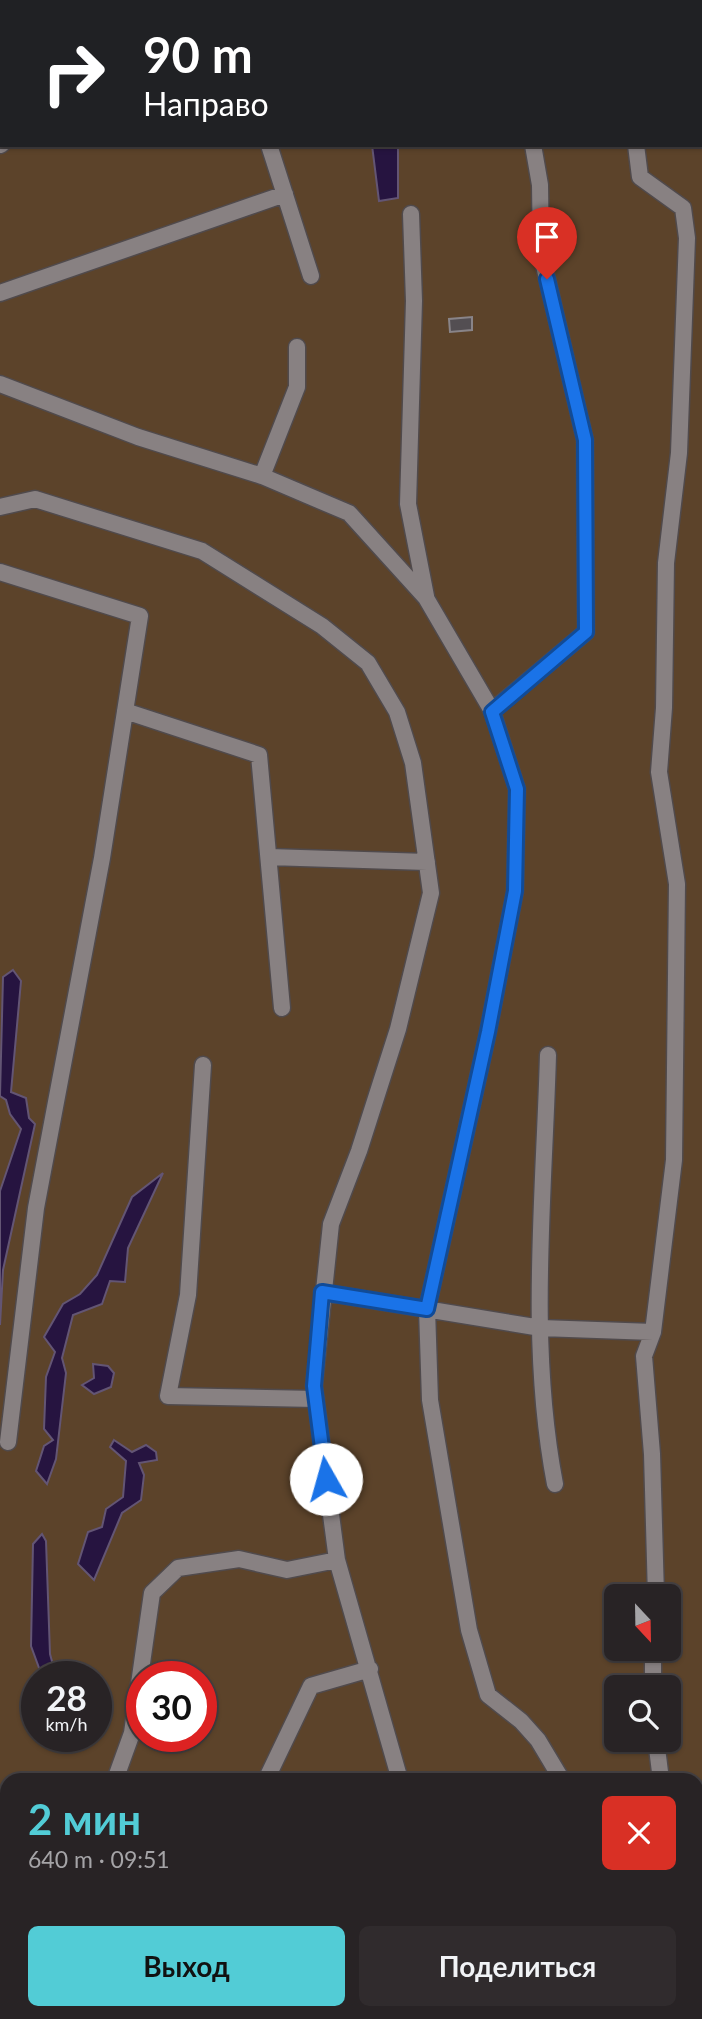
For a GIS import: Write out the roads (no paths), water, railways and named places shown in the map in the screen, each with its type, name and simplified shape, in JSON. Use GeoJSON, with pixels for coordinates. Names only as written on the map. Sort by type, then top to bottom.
{"type":"FeatureCollection","features":[{"type":"Feature","properties":{"kind":"street"},"geometry":{"type":"LineString","coordinates":[[270,147],[311,276]]}},
{"type":"Feature","properties":{"kind":"street"},"geometry":{"type":"LineString","coordinates":[[492,712],[586,632],[585,440],[541,253],[540,185],[533,147]]}},
{"type":"Feature","properties":{"kind":"street"},"geometry":{"type":"LineString","coordinates":[[636,147],[640,177],[682,208],[687,238],[679,453],[666,563],[664,708],[659,772],[677,884],[674,1160],[653,1332],[644,1356],[652,1454],[656,1584]]}},
{"type":"Feature","properties":{"kind":"street"},"geometry":{"type":"LineString","coordinates":[[0,293],[285,194]]}},
{"type":"Feature","properties":{"kind":"street"},"geometry":{"type":"LineString","coordinates":[[411,214],[414,301],[408,503],[426,598]]}},
{"type":"Feature","properties":{"kind":"street"},"geometry":{"type":"LineString","coordinates":[[262,476],[297,387],[297,347]]}},
{"type":"Feature","properties":{"kind":"street"},"geometry":{"type":"LineString","coordinates":[[0,384],[138,437],[262,476],[349,513],[426,598],[492,712],[517,789],[515,891],[488,1032],[427,1309],[430,1399],[469,1630],[488,1695],[521,1721],[538,1740],[558,1773]]}},
{"type":"Feature","properties":{"kind":"street"},"geometry":{"type":"LineString","coordinates":[[0,508],[35,499],[202,551],[322,626],[368,663],[397,712],[413,762],[431,894],[398,1029],[359,1151],[331,1224],[322,1292],[316,1399],[337,1560],[398,1773]]}},
{"type":"Feature","properties":{"kind":"street"},"geometry":{"type":"LineString","coordinates":[[0,572],[140,616],[102,858],[36,1209],[8,1442]]}},
{"type":"Feature","properties":{"kind":"street"},"geometry":{"type":"LineString","coordinates":[[125,711],[259,755],[282,1008]]}},
{"type":"Feature","properties":{"kind":"street"},"geometry":{"type":"LineString","coordinates":[[269,857],[427,862]]}},
{"type":"Feature","properties":{"kind":"street"},"geometry":{"type":"LineString","coordinates":[[548,1055],[541,1328],[544,1427],[555,1484]]}},
{"type":"Feature","properties":{"kind":"street"},"geometry":{"type":"LineString","coordinates":[[203,1065],[188,1295],[168,1396],[316,1399]]}},
{"type":"Feature","properties":{"kind":"street"},"geometry":{"type":"LineString","coordinates":[[322,1292],[541,1328],[653,1332]]}},
{"type":"Feature","properties":{"kind":"street"},"geometry":{"type":"LineString","coordinates":[[118,1773],[132,1733],[152,1593],[178,1568],[239,1559],[287,1570],[337,1560]]}},
{"type":"Feature","properties":{"kind":"street"},"geometry":{"type":"LineString","coordinates":[[269,1773],[311,1686],[370,1669]]}},
{"type":"Feature","properties":{"kind":"street"},"geometry":{"type":"LineString","coordinates":[[658,1752],[660,1773]]}}]}
